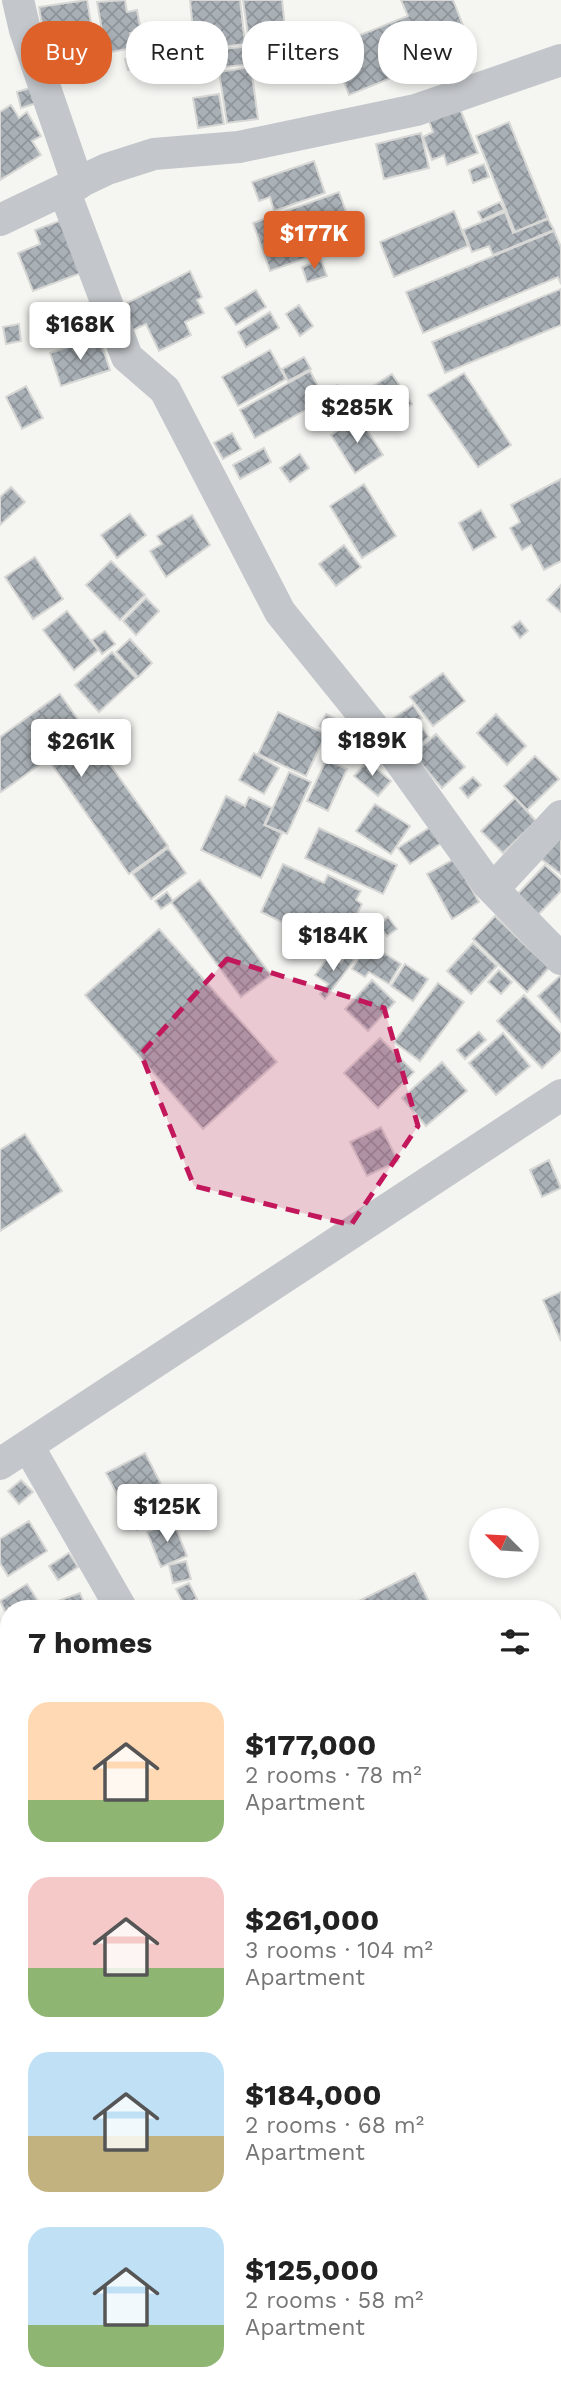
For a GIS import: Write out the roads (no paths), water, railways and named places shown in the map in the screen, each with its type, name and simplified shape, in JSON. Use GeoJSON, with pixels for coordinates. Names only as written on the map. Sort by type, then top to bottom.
{"type":"FeatureCollection","features":[{"type":"Feature","properties":{"kind":"street"},"geometry":{"type":"LineString","coordinates":[[18,0],[24,30],[71,187],[127,357],[165,390],[280,612],[394,753],[494,888],[561,959]]}},
{"type":"Feature","properties":{"kind":"street"},"geometry":{"type":"LineString","coordinates":[[0,220],[107,169],[154,154],[239,147],[416,110],[561,60]]}},
{"type":"Feature","properties":{"kind":"street"},"geometry":{"type":"LineString","coordinates":[[494,888],[561,816]]}},
{"type":"Feature","properties":{"kind":"street"},"geometry":{"type":"LineString","coordinates":[[0,1464],[561,1095]]}},
{"type":"Feature","properties":{"kind":"street"},"geometry":{"type":"LineString","coordinates":[[29,1446],[116,1600]]}}]}
